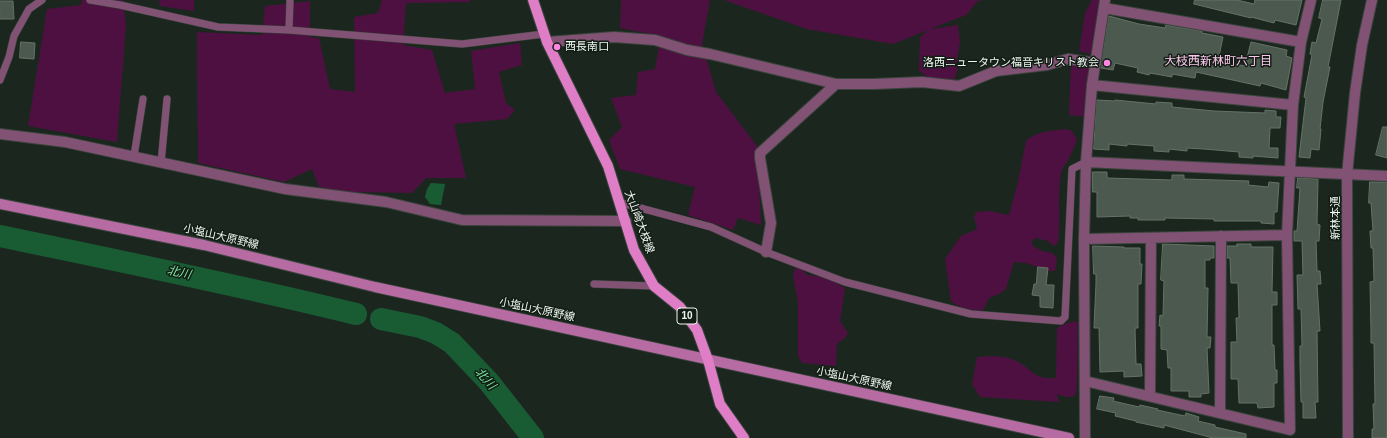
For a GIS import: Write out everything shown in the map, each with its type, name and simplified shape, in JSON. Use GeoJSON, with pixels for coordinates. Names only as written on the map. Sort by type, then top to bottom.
{"type":"FeatureCollection","features":[{"type":"Feature","properties":{"kind":"main road","name":"大山崎大枝線"},"geometry":{"type":"LineString","coordinates":[[533,0],[545,38],[608,166],[634,250],[654,286],[680,307],[697,330],[708,360],[720,404],[744,438]]}},
{"type":"Feature","properties":{"kind":"main road","name":"小塩山大原野線"},"geometry":{"type":"LineString","coordinates":[[0,204],[204,245],[375,287],[1069,438]]}},
{"type":"Feature","properties":{"kind":"street"},"geometry":{"type":"LineString","coordinates":[[1085,381],[1290,430],[1287,235],[1293,105],[1301,42],[1311,0]]}},
{"type":"Feature","properties":{"kind":"street","name":"新林本通"},"geometry":{"type":"LineString","coordinates":[[1348,438],[1347,175],[1355,94],[1362,45],[1372,0]]}},
{"type":"Feature","properties":{"kind":"street"},"geometry":{"type":"LineString","coordinates":[[1085,438],[1084,239],[1086,162],[1092,85],[1105,4],[1301,42]]}},
{"type":"Feature","properties":{"kind":"street"},"geometry":{"type":"LineString","coordinates":[[545,38],[614,37],[655,40],[687,50],[710,54],[836,84],[922,82],[959,86],[996,71],[1047,65],[1068,59],[1096,63]]}},
{"type":"Feature","properties":{"kind":"street"},"geometry":{"type":"LineString","coordinates":[[766,252],[771,223],[760,153],[836,84]]}},
{"type":"Feature","properties":{"kind":"street"},"geometry":{"type":"LineString","coordinates":[[1092,85],[1293,105]]}},
{"type":"Feature","properties":{"kind":"street"},"geometry":{"type":"LineString","coordinates":[[0,134],[64,142],[284,189],[386,202],[462,220],[626,221]]}},
{"type":"Feature","properties":{"kind":"street"},"geometry":{"type":"LineString","coordinates":[[1086,162],[1387,176]]}},
{"type":"Feature","properties":{"kind":"street"},"geometry":{"type":"LineString","coordinates":[[1084,239],[1287,235]]}},
{"type":"Feature","properties":{"kind":"street"},"geometry":{"type":"LineString","coordinates":[[1220,413],[1221,236]]}},
{"type":"Feature","properties":{"kind":"street"},"geometry":{"type":"LineString","coordinates":[[1150,396],[1152,238]]}},
{"type":"Feature","properties":{"kind":"lane"},"geometry":{"type":"LineString","coordinates":[[0,80],[9,57],[14,36],[29,8],[42,0]]}},
{"type":"Feature","properties":{"kind":"lane"},"geometry":{"type":"LineString","coordinates":[[90,0],[120,5],[218,27],[288,30],[462,44],[545,38]]}},
{"type":"Feature","properties":{"kind":"lane"},"geometry":{"type":"LineString","coordinates":[[288,30],[290,0]]}},
{"type":"Feature","properties":{"kind":"lane"},"geometry":{"type":"LineString","coordinates":[[134,156],[143,99]]}},
{"type":"Feature","properties":{"kind":"lane"},"geometry":{"type":"LineString","coordinates":[[161,163],[167,99]]}},
{"type":"Feature","properties":{"kind":"lane"},"geometry":{"type":"LineString","coordinates":[[618,202],[711,227],[766,252],[845,282],[971,314],[1061,321],[1065,317],[1072,169],[1086,162]]}},
{"type":"Feature","properties":{"kind":"lane"},"geometry":{"type":"LineString","coordinates":[[594,284],[654,286]]}},
{"type":"Feature","properties":{"kind":"shaded area"},"geometry":{"type":"Polygon","coordinates":[[[82,0],[123,0],[126,24],[117,142],[28,126],[47,9],[81,5],[82,0]]]}},
{"type":"Feature","properties":{"kind":"shaded area"},"geometry":{"type":"Polygon","coordinates":[[[159,0],[194,0],[194,11],[160,6],[159,0]]]}},
{"type":"Feature","properties":{"kind":"shaded area"},"geometry":{"type":"Polygon","coordinates":[[[382,0],[470,0],[470,2],[406,3],[403,45],[432,50],[445,93],[475,89],[471,51],[520,43],[522,65],[499,72],[506,103],[515,110],[507,119],[454,124],[466,178],[426,178],[412,193],[349,192],[319,187],[312,169],[284,182],[198,163],[197,32],[262,35],[265,6],[310,1],[310,37],[319,38],[330,89],[355,92],[354,17],[378,13],[382,0]]]}},
{"type":"Feature","properties":{"kind":"shaded area"},"geometry":{"type":"Polygon","coordinates":[[[621,0],[710,0],[702,44],[716,92],[757,146],[761,225],[738,218],[733,230],[688,215],[695,187],[620,169],[609,140],[622,127],[611,98],[636,95],[638,72],[655,69],[661,36],[620,28],[621,0]]]}},
{"type":"Feature","properties":{"kind":"shaded area"},"geometry":{"type":"Polygon","coordinates":[[[724,0],[985,0],[978,1],[966,15],[930,29],[958,25],[960,42],[956,64],[958,69],[954,80],[935,80],[931,79],[919,70],[920,37],[928,30],[893,44],[807,29],[724,0]]]}},
{"type":"Feature","properties":{"kind":"shaded area"},"geometry":{"type":"Polygon","coordinates":[[[1092,0],[1103,0],[1095,55],[1079,51],[1085,13],[1092,0]]]}},
{"type":"Feature","properties":{"kind":"shaded area"},"geometry":{"type":"Polygon","coordinates":[[[1071,62],[1093,65],[1087,117],[1069,115],[1071,62]]]}},
{"type":"Feature","properties":{"kind":"shaded area"},"geometry":{"type":"Polygon","coordinates":[[[1065,129],[1072,131],[1077,139],[1071,155],[1061,173],[1059,190],[1058,242],[1054,246],[1048,241],[1036,238],[1031,241],[1033,246],[1042,251],[1052,253],[1057,258],[1055,271],[1049,271],[1026,263],[1014,262],[1006,289],[989,298],[983,310],[975,310],[958,306],[951,301],[945,259],[961,236],[975,230],[977,227],[974,218],[976,212],[989,211],[1009,215],[1017,186],[1026,141],[1039,133],[1065,129]]]}},
{"type":"Feature","properties":{"kind":"shaded area"},"geometry":{"type":"Polygon","coordinates":[[[431,183],[445,184],[441,205],[430,204],[425,197],[427,189],[431,183]]]}},
{"type":"Feature","properties":{"kind":"shaded area"},"geometry":{"type":"Polygon","coordinates":[[[795,268],[802,269],[807,275],[826,279],[845,288],[840,321],[848,333],[845,338],[837,344],[836,366],[802,363],[798,356],[798,302],[793,277],[795,268]]]}},
{"type":"Feature","properties":{"kind":"shaded area"},"geometry":{"type":"Polygon","coordinates":[[[1074,321],[1078,323],[1077,383],[1075,395],[1069,397],[1057,394],[1059,402],[980,397],[972,384],[977,357],[996,356],[1010,358],[1037,375],[1048,378],[1056,378],[1057,329],[1060,326],[1074,321]]]}},
{"type":"Feature","properties":{"kind":"building"},"geometry":{"type":"Polygon","coordinates":[[[1195,0],[1237,0],[1254,4],[1255,0],[1302,0],[1296,25],[1275,20],[1274,23],[1194,4],[1195,0]]]}},
{"type":"Feature","properties":{"kind":"building"},"geometry":{"type":"Polygon","coordinates":[[[1323,0],[1341,0],[1328,67],[1330,67],[1323,102],[1319,150],[1311,149],[1310,158],[1299,157],[1306,98],[1304,97],[1312,55],[1310,54],[1312,42],[1316,43],[1322,19],[1319,18],[1323,0]]]}},
{"type":"Feature","properties":{"kind":"building"},"geometry":{"type":"Polygon","coordinates":[[[0,1],[13,1],[14,19],[0,19],[0,1]]]}},
{"type":"Feature","properties":{"kind":"building"},"geometry":{"type":"Polygon","coordinates":[[[1109,16],[1139,24],[1165,28],[1166,25],[1202,31],[1202,33],[1223,37],[1218,61],[1245,66],[1251,42],[1287,50],[1286,56],[1292,58],[1286,90],[1261,83],[1260,86],[1196,72],[1195,78],[1172,74],[1172,77],[1150,73],[1149,75],[1137,72],[1138,68],[1115,63],[1113,70],[1101,68],[1109,16]]]}},
{"type":"Feature","properties":{"kind":"building"},"geometry":{"type":"Polygon","coordinates":[[[21,42],[35,43],[34,59],[20,58],[21,42]]]}},
{"type":"Feature","properties":{"kind":"building"},"geometry":{"type":"Polygon","coordinates":[[[1097,100],[1115,100],[1156,104],[1156,102],[1172,103],[1172,107],[1214,111],[1265,113],[1265,110],[1276,111],[1276,117],[1281,117],[1280,128],[1270,128],[1269,148],[1278,148],[1278,158],[1253,156],[1253,158],[1239,157],[1239,152],[1187,148],[1187,151],[1169,149],[1169,152],[1154,151],[1154,146],[1127,144],[1127,146],[1109,144],[1109,150],[1094,149],[1097,100]]]}},
{"type":"Feature","properties":{"kind":"building"},"geometry":{"type":"Polygon","coordinates":[[[1383,127],[1387,127],[1387,158],[1376,155],[1383,127]]]}},
{"type":"Feature","properties":{"kind":"building"},"geometry":{"type":"Polygon","coordinates":[[[1093,172],[1107,172],[1107,178],[1172,180],[1172,175],[1184,175],[1184,179],[1249,181],[1248,185],[1268,187],[1269,182],[1279,183],[1277,212],[1274,212],[1274,224],[1261,223],[1261,221],[1214,221],[1214,219],[1165,218],[1165,220],[1138,220],[1138,218],[1130,218],[1130,216],[1097,217],[1097,192],[1093,192],[1093,172]]]}},
{"type":"Feature","properties":{"kind":"building"},"geometry":{"type":"Polygon","coordinates":[[[1298,178],[1318,179],[1317,224],[1320,225],[1319,241],[1316,241],[1317,271],[1320,271],[1321,284],[1317,284],[1320,331],[1317,331],[1318,402],[1315,402],[1316,418],[1303,418],[1303,402],[1301,402],[1301,309],[1298,309],[1297,275],[1303,275],[1302,241],[1294,241],[1294,231],[1297,231],[1300,188],[1297,188],[1298,178]]]}},
{"type":"Feature","properties":{"kind":"building"},"geometry":{"type":"Polygon","coordinates":[[[1370,182],[1387,182],[1387,438],[1372,438],[1372,429],[1374,429],[1373,404],[1375,404],[1374,343],[1371,343],[1370,282],[1374,281],[1373,248],[1371,248],[1370,231],[1373,231],[1371,203],[1369,203],[1370,182]]]}},
{"type":"Feature","properties":{"kind":"building"},"geometry":{"type":"Polygon","coordinates":[[[1163,244],[1214,246],[1214,258],[1205,260],[1205,288],[1208,288],[1207,337],[1211,337],[1210,348],[1207,348],[1209,393],[1201,394],[1201,397],[1189,397],[1189,391],[1171,391],[1171,368],[1168,368],[1167,350],[1161,349],[1161,326],[1159,326],[1160,315],[1163,316],[1164,281],[1161,280],[1163,244]]]}},
{"type":"Feature","properties":{"kind":"building"},"geometry":{"type":"Polygon","coordinates":[[[1237,244],[1251,244],[1251,247],[1273,247],[1272,292],[1277,292],[1277,305],[1272,305],[1272,345],[1274,345],[1275,370],[1277,370],[1277,383],[1274,383],[1274,407],[1258,408],[1257,403],[1239,403],[1238,379],[1231,379],[1231,342],[1237,342],[1236,318],[1239,318],[1238,283],[1231,283],[1230,258],[1227,258],[1227,246],[1237,246],[1237,244]]]}},
{"type":"Feature","properties":{"kind":"building"},"geometry":{"type":"Polygon","coordinates":[[[1093,246],[1140,248],[1140,264],[1142,264],[1141,284],[1138,284],[1138,328],[1135,328],[1136,364],[1141,364],[1142,376],[1124,377],[1124,371],[1100,372],[1099,328],[1094,328],[1096,274],[1094,274],[1093,246]]]}},
{"type":"Feature","properties":{"kind":"building"},"geometry":{"type":"Polygon","coordinates":[[[1038,267],[1048,268],[1046,285],[1054,285],[1053,308],[1040,307],[1040,296],[1032,295],[1034,284],[1036,284],[1038,267]]]}},
{"type":"Feature","properties":{"kind":"building"},"geometry":{"type":"Polygon","coordinates":[[[1100,396],[1114,398],[1113,401],[1139,407],[1140,405],[1185,416],[1186,413],[1199,417],[1198,421],[1215,425],[1215,427],[1246,434],[1246,438],[1213,438],[1164,425],[1164,428],[1115,416],[1116,413],[1097,409],[1100,396]]]}},
{"type":"Feature","properties":{"kind":"waterway","name":"北川"},"geometry":{"type":"LineString","coordinates":[[0,236],[223,283],[356,314]]}},
{"type":"Feature","properties":{"kind":"waterway","name":"北川"},"geometry":{"type":"LineString","coordinates":[[381,319],[420,327],[436,333],[452,343],[489,382],[533,438]]}},
{"type":"Feature","properties":{"kind":"place","name":"西長南口"},"geometry":{"type":"Point","coordinates":[557,47]}},
{"type":"Feature","properties":{"kind":"place","name":"洛西ニュータウン福音キリスト教会"},"geometry":{"type":"Point","coordinates":[1107,63]}},
{"type":"Feature","properties":{"kind":"district","name":"大枝西新林町六丁目"},"geometry":{"type":"Point","coordinates":[1218,62]}}]}
